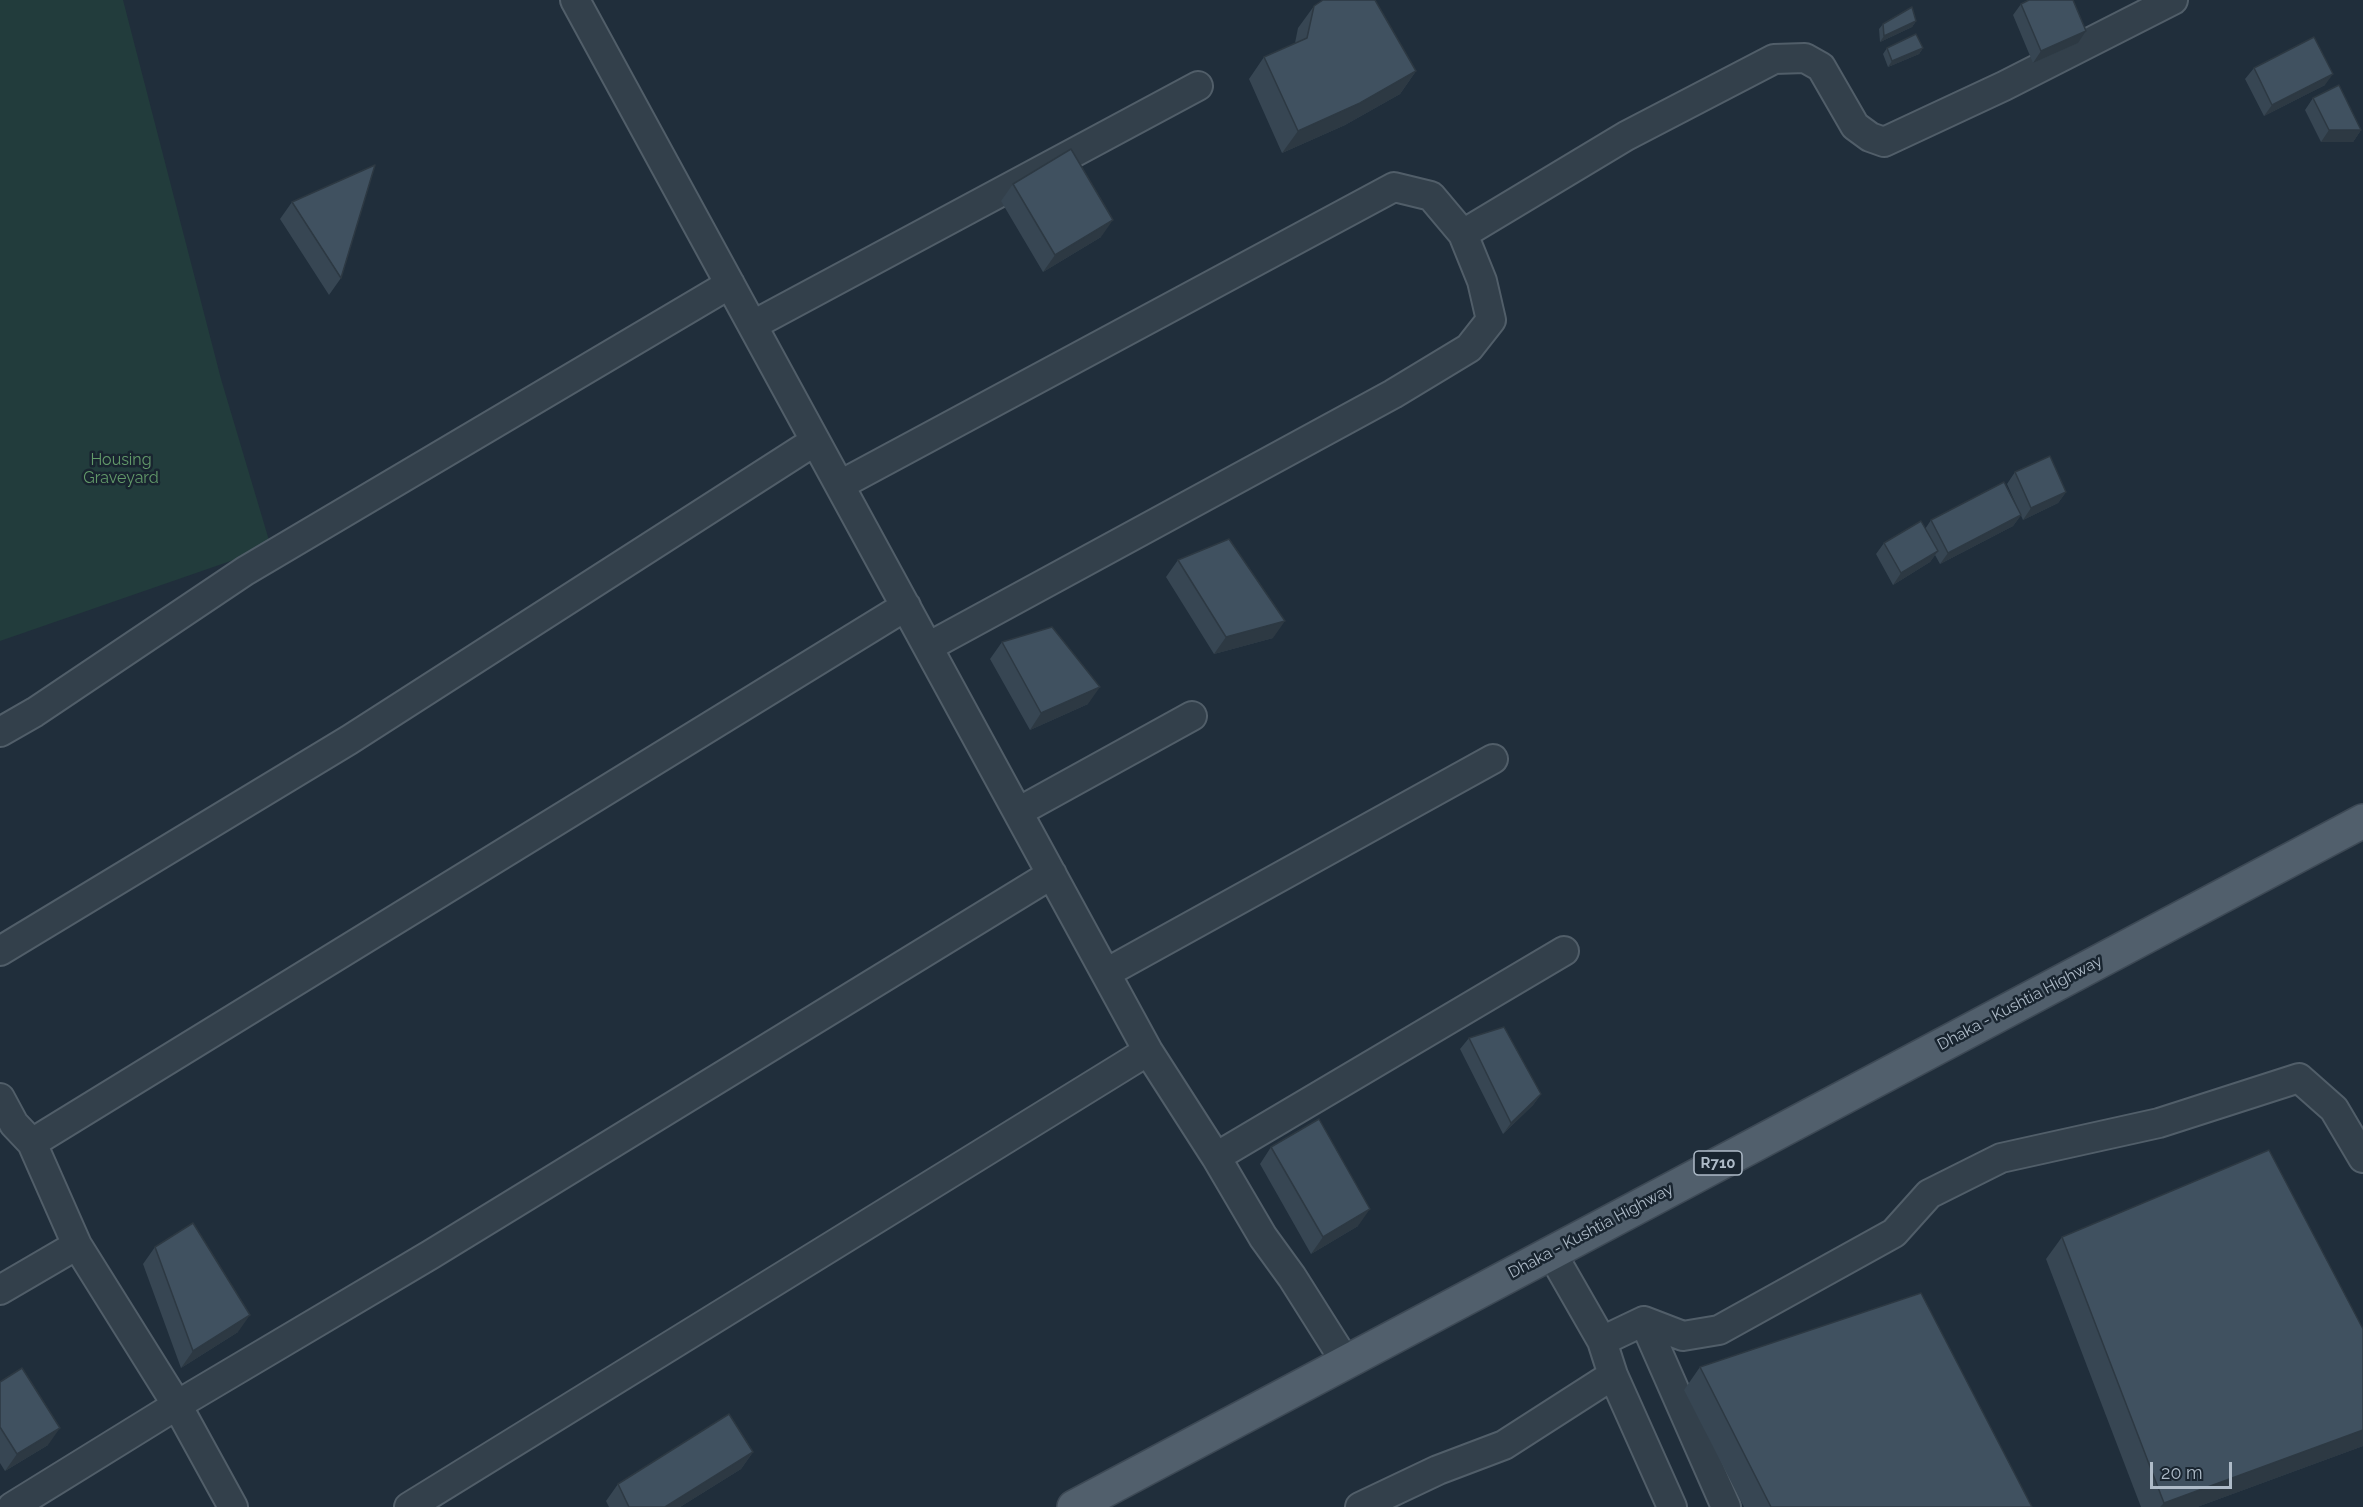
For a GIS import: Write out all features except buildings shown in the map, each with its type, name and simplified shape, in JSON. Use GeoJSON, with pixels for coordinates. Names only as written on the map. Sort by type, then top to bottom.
{"type":"FeatureCollection","features":[{"type":"Feature","properties":{"kind":"main road","name":"Dhaka - Kushtia Highway"},"geometry":{"type":"LineString","coordinates":[[1074,1507],[2363,820]]}},
{"type":"Feature","properties":{"kind":"street"},"geometry":{"type":"LineString","coordinates":[[575,0],[1148,1051],[1216,1157],[1263,1237],[1292,1277],[1345,1361]]}},
{"type":"Feature","properties":{"kind":"street"},"geometry":{"type":"LineString","coordinates":[[1463,234],[1626,136],[1774,59],[1805,58],[1821,67],[1855,126],[1870,137],[1884,142],[2004,86],[2173,0]]}},
{"type":"Feature","properties":{"kind":"street"},"geometry":{"type":"LineString","coordinates":[[753,325],[1198,86]]}},
{"type":"Feature","properties":{"kind":"street"},"geometry":{"type":"LineString","coordinates":[[840,485],[1394,187],[1431,196],[1463,234],[1482,281],[1491,320],[1469,348],[1393,394],[928,647]]}},
{"type":"Feature","properties":{"kind":"street"},"geometry":{"type":"LineString","coordinates":[[0,732],[35,712],[245,571],[730,284]]}},
{"type":"Feature","properties":{"kind":"street"},"geometry":{"type":"LineString","coordinates":[[0,951],[349,740],[815,441]]}},
{"type":"Feature","properties":{"kind":"street"},"geometry":{"type":"LineString","coordinates":[[32,1143],[906,606]]}},
{"type":"Feature","properties":{"kind":"street"},"geometry":{"type":"LineString","coordinates":[[1018,812],[1192,716]]}},
{"type":"Feature","properties":{"kind":"street"},"geometry":{"type":"LineString","coordinates":[[1106,973],[1493,759]]}},
{"type":"Feature","properties":{"kind":"street"},"geometry":{"type":"LineString","coordinates":[[12,1507],[177,1405],[430,1255],[1052,874]]}},
{"type":"Feature","properties":{"kind":"street"},"geometry":{"type":"LineString","coordinates":[[1216,1157],[1564,951]]}},
{"type":"Feature","properties":{"kind":"street"},"geometry":{"type":"LineString","coordinates":[[409,1507],[1148,1051]]}},
{"type":"Feature","properties":{"kind":"street"},"geometry":{"type":"LineString","coordinates":[[1602,1341],[1644,1322],[1683,1336],[1719,1330],[1894,1233],[1929,1194],[2001,1158],[2159,1123],[2299,1078],[2334,1109],[2363,1158]]}},
{"type":"Feature","properties":{"kind":"street"},"geometry":{"type":"LineString","coordinates":[[0,1098],[14,1124],[32,1143],[76,1245],[177,1405],[233,1507]]}},
{"type":"Feature","properties":{"kind":"street"},"geometry":{"type":"LineString","coordinates":[[0,1290],[76,1245]]}},
{"type":"Feature","properties":{"kind":"street"},"geometry":{"type":"LineString","coordinates":[[1551,1252],[1602,1341],[1613,1375],[1672,1507]]}},
{"type":"Feature","properties":{"kind":"street"},"geometry":{"type":"LineString","coordinates":[[1644,1322],[1726,1507]]}},
{"type":"Feature","properties":{"kind":"street"},"geometry":{"type":"LineString","coordinates":[[1360,1507],[1438,1470],[1504,1445],[1613,1375]]}},
{"type":"Feature","properties":{"kind":"green space","name":"Housing Graveyard"},"geometry":{"type":"Polygon","coordinates":[[[0,0],[123,0],[221,379],[271,547],[0,641],[0,0]]]}}]}
